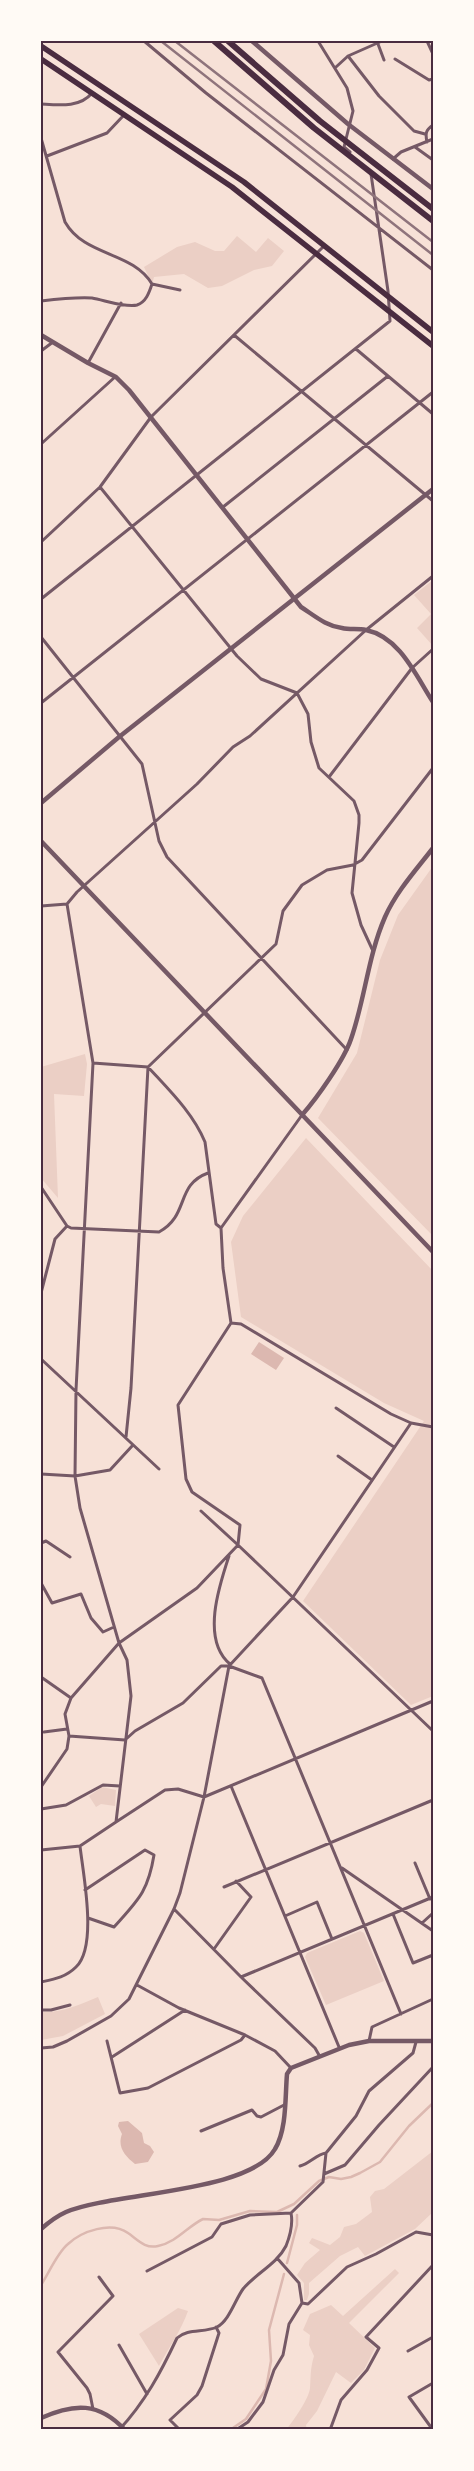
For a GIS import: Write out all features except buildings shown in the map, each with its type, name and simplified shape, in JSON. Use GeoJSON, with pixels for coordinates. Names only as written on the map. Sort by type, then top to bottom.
{"type":"FeatureCollection","features":[{"type":"Feature","properties":{"kind":"highway"},"geometry":{"type":"LineString","coordinates":[[214,41],[314,128],[433,222]]}},
{"type":"Feature","properties":{"kind":"highway"},"geometry":{"type":"LineString","coordinates":[[228,41],[320,121],[433,209]]}},
{"type":"Feature","properties":{"kind":"highway"},"geometry":{"type":"LineString","coordinates":[[41,46],[231,172],[433,332]]}},
{"type":"Feature","properties":{"kind":"highway"},"geometry":{"type":"LineString","coordinates":[[41,60],[232,187],[433,346]]}},
{"type":"Feature","properties":{"kind":"street"},"geometry":{"type":"LineString","coordinates":[[144,41],[206,93],[433,270]]}},
{"type":"Feature","properties":{"kind":"street"},"geometry":{"type":"LineString","coordinates":[[252,41],[348,124],[433,189]]}},
{"type":"Feature","properties":{"kind":"street"},"geometry":{"type":"LineString","coordinates":[[41,599],[390,321],[389,298],[371,173],[368,166],[344,147],[348,124],[353,111],[348,88],[318,41]]}},
{"type":"Feature","properties":{"kind":"street"},"geometry":{"type":"LineString","coordinates":[[427,41],[433,54]]}},
{"type":"Feature","properties":{"kind":"street"},"geometry":{"type":"LineString","coordinates":[[336,67],[348,56],[380,42],[384,60]]}},
{"type":"Feature","properties":{"kind":"street"},"geometry":{"type":"LineString","coordinates":[[348,56],[379,96],[414,131],[425,134]]}},
{"type":"Feature","properties":{"kind":"street"},"geometry":{"type":"LineString","coordinates":[[395,59],[429,80],[433,79]]}},
{"type":"Feature","properties":{"kind":"street"},"geometry":{"type":"LineString","coordinates":[[41,104],[78,103],[88,99],[92,93]]}},
{"type":"Feature","properties":{"kind":"street"},"geometry":{"type":"LineString","coordinates":[[47,156],[107,133],[124,114]]}},
{"type":"Feature","properties":{"kind":"street"},"geometry":{"type":"LineString","coordinates":[[427,142],[425,134],[433,125]]}},
{"type":"Feature","properties":{"kind":"street"},"geometry":{"type":"LineString","coordinates":[[41,138],[61,210],[71,233],[80,241],[137,267],[152,284],[180,290]]}},
{"type":"Feature","properties":{"kind":"street"},"geometry":{"type":"LineString","coordinates":[[393,160],[401,152],[433,139]]}},
{"type":"Feature","properties":{"kind":"street"},"geometry":{"type":"LineString","coordinates":[[415,147],[433,160]]}},
{"type":"Feature","properties":{"kind":"street"},"geometry":{"type":"LineString","coordinates":[[41,542],[100,487],[151,417],[324,246]]}},
{"type":"Feature","properties":{"kind":"street"},"geometry":{"type":"LineString","coordinates":[[41,301],[74,298],[121,303],[128,307],[139,304],[148,297],[152,284]]}},
{"type":"Feature","properties":{"kind":"street"},"geometry":{"type":"LineString","coordinates":[[88,363],[121,303]]}},
{"type":"Feature","properties":{"kind":"street"},"geometry":{"type":"LineString","coordinates":[[41,335],[88,363],[116,376],[198,475],[301,607],[327,625],[344,629],[366,630],[381,636],[396,647],[412,668],[433,702]]}},
{"type":"Feature","properties":{"kind":"street"},"geometry":{"type":"LineString","coordinates":[[234,335],[433,501]]}},
{"type":"Feature","properties":{"kind":"street"},"geometry":{"type":"LineString","coordinates":[[41,351],[53,342]]}},
{"type":"Feature","properties":{"kind":"street"},"geometry":{"type":"LineString","coordinates":[[356,349],[433,414]]}},
{"type":"Feature","properties":{"kind":"street"},"geometry":{"type":"LineString","coordinates":[[41,444],[116,376]]}},
{"type":"Feature","properties":{"kind":"street"},"geometry":{"type":"LineString","coordinates":[[223,507],[388,376]]}},
{"type":"Feature","properties":{"kind":"street"},"geometry":{"type":"LineString","coordinates":[[41,703],[433,392]]}},
{"type":"Feature","properties":{"kind":"street"},"geometry":{"type":"LineString","coordinates":[[100,487],[232,649],[261,679],[297,693],[308,714],[314,757],[319,768],[354,801],[359,814],[352,893],[355,907],[373,951]]}},
{"type":"Feature","properties":{"kind":"street"},"geometry":{"type":"LineString","coordinates":[[41,804],[119,737],[433,489]]}},
{"type":"Feature","properties":{"kind":"street"},"geometry":{"type":"LineString","coordinates":[[41,906],[67,904],[234,747],[250,736],[366,630],[433,576]]}},
{"type":"Feature","properties":{"kind":"street"},"geometry":{"type":"LineString","coordinates":[[41,637],[142,764],[154,823],[167,857],[261,960],[347,1050]]}},
{"type":"Feature","properties":{"kind":"street"},"geometry":{"type":"LineString","coordinates":[[329,777],[412,668],[433,649]]}},
{"type":"Feature","properties":{"kind":"street"},"geometry":{"type":"LineString","coordinates":[[126,1437],[130,1415],[148,1067],[276,944],[283,911],[302,885],[328,870],[353,865],[362,860],[433,768]]}},
{"type":"Feature","properties":{"kind":"street"},"geometry":{"type":"LineString","coordinates":[[41,841],[433,1252]]}},
{"type":"Feature","properties":{"kind":"street"},"geometry":{"type":"LineString","coordinates":[[41,1787],[67,1749],[69,1736],[65,1714],[71,1698],[119,1643],[197,1588],[238,1545],[240,1525],[192,1492],[186,1479],[178,1405],[231,1323],[223,1268],[221,1228],[347,1050],[373,951],[386,916],[403,887],[433,848]]}},
{"type":"Feature","properties":{"kind":"street"},"geometry":{"type":"LineString","coordinates":[[67,904],[93,1063],[76,1390],[75,1476],[80,1508],[119,1643],[128,1660],[131,1696],[116,1822]]}},
{"type":"Feature","properties":{"kind":"street"},"geometry":{"type":"LineString","coordinates":[[93,1063],[148,1067],[180,1102],[200,1131],[205,1142],[216,1224],[221,1228]]}},
{"type":"Feature","properties":{"kind":"street"},"geometry":{"type":"LineString","coordinates":[[41,1187],[67,1226],[84,1229],[159,1232],[170,1226],[176,1219],[190,1183],[197,1177],[208,1174]]}},
{"type":"Feature","properties":{"kind":"street"},"geometry":{"type":"LineString","coordinates":[[41,1292],[54,1239],[67,1226]]}},
{"type":"Feature","properties":{"kind":"street"},"geometry":{"type":"LineString","coordinates":[[231,1323],[241,1324],[391,1414],[411,1422],[433,1427]]}},
{"type":"Feature","properties":{"kind":"street"},"geometry":{"type":"LineString","coordinates":[[41,1359],[159,1470]]}},
{"type":"Feature","properties":{"kind":"street"},"geometry":{"type":"LineString","coordinates":[[41,1364],[46,1364]]}},
{"type":"Feature","properties":{"kind":"street"},"geometry":{"type":"LineString","coordinates":[[336,1408],[394,1447]]}},
{"type":"Feature","properties":{"kind":"street"},"geometry":{"type":"LineString","coordinates":[[41,2048],[67,2041],[111,2016],[122,2008],[137,1986],[174,1909],[204,1797],[230,1665],[293,1597],[411,1422]]}},
{"type":"Feature","properties":{"kind":"street"},"geometry":{"type":"LineString","coordinates":[[41,1474],[75,1476],[110,1470],[133,1445]]}},
{"type":"Feature","properties":{"kind":"street"},"geometry":{"type":"LineString","coordinates":[[338,1456],[372,1480]]}},
{"type":"Feature","properties":{"kind":"street"},"geometry":{"type":"LineString","coordinates":[[201,1511],[433,1731]]}},
{"type":"Feature","properties":{"kind":"street"},"geometry":{"type":"LineString","coordinates":[[41,1543],[46,1541],[70,1557]]}},
{"type":"Feature","properties":{"kind":"street"},"geometry":{"type":"LineString","coordinates":[[229,1556],[219,1587],[214,1631],[224,1659],[230,1665],[262,1678],[401,2014]]}},
{"type":"Feature","properties":{"kind":"street"},"geometry":{"type":"LineString","coordinates":[[41,1583],[52,1603],[80,1594],[91,1618],[103,1632],[114,1626]]}},
{"type":"Feature","properties":{"kind":"street"},"geometry":{"type":"LineString","coordinates":[[69,1736],[125,1740],[135,1731],[183,1703],[222,1666],[230,1665]]}},
{"type":"Feature","properties":{"kind":"street"},"geometry":{"type":"LineString","coordinates":[[41,1677],[71,1698]]}},
{"type":"Feature","properties":{"kind":"street"},"geometry":{"type":"LineString","coordinates":[[41,1850],[80,1846],[166,1790],[178,1789],[204,1797],[433,1701]]}},
{"type":"Feature","properties":{"kind":"street"},"geometry":{"type":"LineString","coordinates":[[44,1732],[67,1729]]}},
{"type":"Feature","properties":{"kind":"street"},"geometry":{"type":"LineString","coordinates":[[41,1810],[66,1805],[96,1787],[103,1785],[120,1786]]}},
{"type":"Feature","properties":{"kind":"street"},"geometry":{"type":"LineString","coordinates":[[231,1786],[339,2047]]}},
{"type":"Feature","properties":{"kind":"street"},"geometry":{"type":"LineString","coordinates":[[224,1887],[433,1800]]}},
{"type":"Feature","properties":{"kind":"street"},"geometry":{"type":"LineString","coordinates":[[41,1982],[64,1976],[78,1966],[85,1952],[88,1918],[80,1846]]}},
{"type":"Feature","properties":{"kind":"street"},"geometry":{"type":"LineString","coordinates":[[85,1890],[145,1850],[154,1855],[143,1894],[114,1927],[88,1918]]}},
{"type":"Feature","properties":{"kind":"street"},"geometry":{"type":"LineString","coordinates":[[240,1977],[431,1898],[415,1863]]}},
{"type":"Feature","properties":{"kind":"street"},"geometry":{"type":"LineString","coordinates":[[342,1868],[433,1931]]}},
{"type":"Feature","properties":{"kind":"street"},"geometry":{"type":"LineString","coordinates":[[214,1949],[250,1897],[236,1881]]}},
{"type":"Feature","properties":{"kind":"street"},"geometry":{"type":"LineString","coordinates":[[285,1916],[317,1902],[332,1939]]}},
{"type":"Feature","properties":{"kind":"street"},"geometry":{"type":"LineString","coordinates":[[174,1909],[320,2055]]}},
{"type":"Feature","properties":{"kind":"street"},"geometry":{"type":"LineString","coordinates":[[422,1923],[433,1913]]}},
{"type":"Feature","properties":{"kind":"street"},"geometry":{"type":"LineString","coordinates":[[393,1914],[414,1963],[433,1955]]}},
{"type":"Feature","properties":{"kind":"street"},"geometry":{"type":"LineString","coordinates":[[137,1986],[276,2051],[291,2068]]}},
{"type":"Feature","properties":{"kind":"street"},"geometry":{"type":"LineString","coordinates":[[369,2041],[372,2027],[433,2000]]}},
{"type":"Feature","properties":{"kind":"street"},"geometry":{"type":"LineString","coordinates":[[41,2010],[51,2010],[70,2005]]}},
{"type":"Feature","properties":{"kind":"street"},"geometry":{"type":"LineString","coordinates":[[111,2057],[185,2010]]}},
{"type":"Feature","properties":{"kind":"street"},"geometry":{"type":"LineString","coordinates":[[107,2041],[120,2094],[148,2088],[241,2040],[245,2035]]}},
{"type":"Feature","properties":{"kind":"street"},"geometry":{"type":"LineString","coordinates":[[41,2229],[56,2217],[77,2208],[200,2184],[253,2169],[276,2149],[282,2129],[287,2074],[291,2068],[339,2047],[369,2041],[433,2041]]}},
{"type":"Feature","properties":{"kind":"street"},"geometry":{"type":"LineString","coordinates":[[147,2271],[212,2236],[221,2224],[250,2215],[291,2213],[323,2182],[326,2153],[356,2116],[369,2091],[413,2053],[416,2042]]}},
{"type":"Feature","properties":{"kind":"street"},"geometry":{"type":"LineString","coordinates":[[324,2175],[345,2165],[433,2067]]}},
{"type":"Feature","properties":{"kind":"street"},"geometry":{"type":"LineString","coordinates":[[202,2131],[252,2110],[257,2116],[262,2117],[284,2105]]}},
{"type":"Feature","properties":{"kind":"street"},"geometry":{"type":"LineString","coordinates":[[300,2166],[326,2153]]}},
{"type":"Feature","properties":{"kind":"street"},"geometry":{"type":"LineString","coordinates":[[41,2418],[71,2407],[92,2409],[109,2416],[122,2429],[158,2378],[177,2338],[182,2333],[216,2327],[224,2322],[233,2304],[252,2278],[277,2258],[286,2247],[293,2221],[291,2213]]}},
{"type":"Feature","properties":{"kind":"street"},"geometry":{"type":"LineString","coordinates":[[302,2304],[308,2304],[347,2267],[376,2254],[416,2232],[433,2235]]}},
{"type":"Feature","properties":{"kind":"street"},"geometry":{"type":"LineString","coordinates":[[236,2430],[248,2422],[263,2402],[274,2370],[283,2355],[290,2324],[302,2304],[300,2283],[277,2258]]}},
{"type":"Feature","properties":{"kind":"street"},"geometry":{"type":"LineString","coordinates":[[330,2430],[341,2400],[367,2370],[379,2348],[366,2337],[433,2265]]}},
{"type":"Feature","properties":{"kind":"street"},"geometry":{"type":"LineString","coordinates":[[92,2409],[90,2394],[87,2388],[58,2352],[113,2296],[99,2277]]}},
{"type":"Feature","properties":{"kind":"street"},"geometry":{"type":"LineString","coordinates":[[180,2430],[170,2420],[197,2394],[202,2386],[219,2333],[216,2327]]}},
{"type":"Feature","properties":{"kind":"street"},"geometry":{"type":"LineString","coordinates":[[408,2351],[433,2337]]}},
{"type":"Feature","properties":{"kind":"street"},"geometry":{"type":"LineString","coordinates":[[118,2345],[147,2395]]}},
{"type":"Feature","properties":{"kind":"street"},"geometry":{"type":"LineString","coordinates":[[433,2383],[409,2397],[433,2430]]}},
{"type":"Feature","properties":{"kind":"shaded area"},"geometry":{"type":"Polygon","coordinates":[[[237,236],[256,252],[268,238],[284,251],[272,266],[254,270],[222,286],[208,288],[184,274],[154,277],[152,284],[144,267],[177,247],[195,242],[215,251],[224,251],[237,236]]]}},
{"type":"Feature","properties":{"kind":"shaded area"},"geometry":{"type":"Polygon","coordinates":[[[433,580],[433,646],[417,628],[431,614],[414,595],[433,580]]]}},
{"type":"Feature","properties":{"kind":"shaded area"},"geometry":{"type":"Polygon","coordinates":[[[433,866],[433,1236],[318,1118],[357,1053],[380,960],[398,915],[433,866]]]}},
{"type":"Feature","properties":{"kind":"shaded area"},"geometry":{"type":"Polygon","coordinates":[[[85,1054],[87,1064],[84,1096],[54,1094],[58,1198],[41,1178],[41,1067],[85,1054]]]}},
{"type":"Feature","properties":{"kind":"shaded area"},"geometry":{"type":"Polygon","coordinates":[[[306,1138],[433,1271],[433,1696],[411,1705],[303,1601],[424,1421],[384,1403],[241,1317],[231,1242],[243,1216],[306,1138]]]}},
{"type":"Feature","properties":{"kind":"shaded area"},"geometry":{"type":"Polygon","coordinates":[[[259,1342],[284,1358],[276,1370],[251,1354],[259,1342]]]}},
{"type":"Feature","properties":{"kind":"shaded area"},"geometry":{"type":"Polygon","coordinates":[[[102,1787],[116,1790],[115,1806],[101,1804],[96,1807],[89,1796],[102,1787]]]}},
{"type":"Feature","properties":{"kind":"shaded area"},"geometry":{"type":"Polygon","coordinates":[[[360,1931],[364,1933],[384,1981],[326,2005],[305,1957],[307,1953],[360,1931]]]}},
{"type":"Feature","properties":{"kind":"shaded area"},"geometry":{"type":"Polygon","coordinates":[[[98,1997],[105,2014],[63,2036],[41,2040],[41,2012],[63,2010],[98,1997]]]}},
{"type":"Feature","properties":{"kind":"shaded area"},"geometry":{"type":"Polygon","coordinates":[[[128,2121],[142,2133],[144,2143],[150,2146],[154,2152],[148,2162],[135,2164],[128,2158],[121,2147],[122,2134],[118,2126],[119,2122],[128,2121]]]}},
{"type":"Feature","properties":{"kind":"shaded area"},"geometry":{"type":"Polygon","coordinates":[[[433,2151],[433,2212],[415,2229],[365,2256],[358,2247],[340,2256],[309,2283],[309,2294],[307,2300],[304,2300],[304,2283],[297,2275],[305,2263],[320,2250],[309,2243],[312,2238],[330,2245],[340,2237],[344,2227],[356,2224],[372,2212],[370,2197],[375,2191],[384,2189],[433,2151]]]}},
{"type":"Feature","properties":{"kind":"shaded area"},"geometry":{"type":"Polygon","coordinates":[[[395,2269],[399,2273],[349,2323],[375,2348],[364,2370],[351,2383],[336,2372],[317,2411],[306,2425],[307,2430],[286,2430],[304,2404],[309,2393],[314,2356],[309,2345],[310,2335],[303,2330],[310,2314],[331,2305],[343,2316],[395,2269]]]}},
{"type":"Feature","properties":{"kind":"shaded area"},"geometry":{"type":"Polygon","coordinates":[[[178,2308],[188,2311],[159,2366],[139,2334],[178,2308]]]}},
{"type":"Feature","properties":{"kind":"waterway"},"geometry":{"type":"LineString","coordinates":[[41,2285],[64,2248],[74,2239],[97,2229],[121,2229],[142,2243],[153,2247],[177,2238],[203,2219],[219,2220],[250,2211],[277,2212],[294,2204],[319,2181],[329,2177],[341,2179],[351,2177],[380,2162],[409,2126],[433,2103]]}},
{"type":"Feature","properties":{"kind":"waterway"},"geometry":{"type":"LineString","coordinates":[[287,2263],[297,2225],[297,2215]]}},
{"type":"Feature","properties":{"kind":"waterway"},"geometry":{"type":"LineString","coordinates":[[230,2430],[246,2419],[266,2389],[271,2361],[269,2330],[284,2274]]}},
{"type":"Feature","properties":{"kind":"railway"},"geometry":{"type":"LineString","coordinates":[[161,41],[433,255]]}},
{"type":"Feature","properties":{"kind":"railway"},"geometry":{"type":"LineString","coordinates":[[175,41],[433,242]]}}]}
